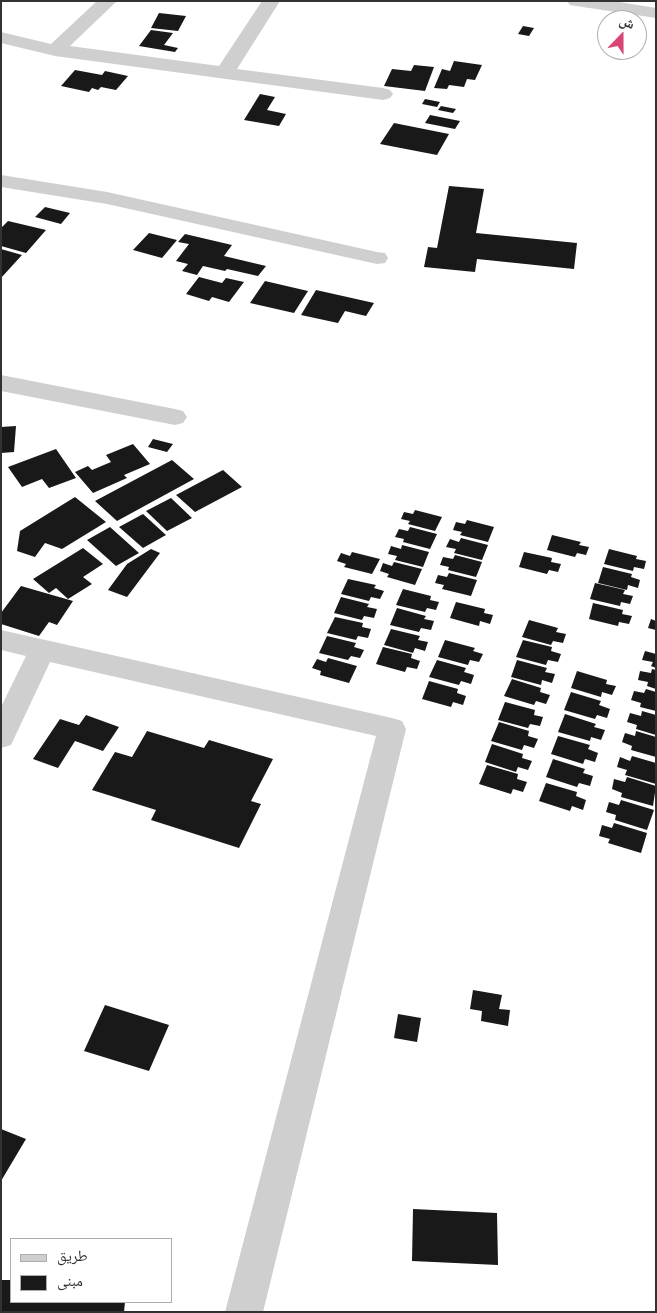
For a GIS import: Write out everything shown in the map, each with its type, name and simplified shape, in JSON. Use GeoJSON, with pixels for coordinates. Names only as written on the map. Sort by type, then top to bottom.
{"type":"FeatureCollection","features":[{"type":"Feature","properties":{"kind":"street"},"geometry":{"type":"LineString","coordinates":[[55,50],[108,1]]}},
{"type":"Feature","properties":{"kind":"street"},"geometry":{"type":"LineString","coordinates":[[226,72],[271,1]]}},
{"type":"Feature","properties":{"kind":"street"},"geometry":{"type":"LineString","coordinates":[[576,1],[656,13]]}},
{"type":"Feature","properties":{"kind":"street"},"geometry":{"type":"LineString","coordinates":[[1,37],[55,50],[383,94]]}},
{"type":"Feature","properties":{"kind":"street"},"geometry":{"type":"LineString","coordinates":[[1,181],[107,198],[377,258]]}},
{"type":"Feature","properties":{"kind":"street"},"geometry":{"type":"LineString","coordinates":[[1,383],[176,418]]}},
{"type":"Feature","properties":{"kind":"street"},"geometry":{"type":"LineString","coordinates":[[1,640],[392,729],[244,1312]]}},
{"type":"Feature","properties":{"kind":"street"},"geometry":{"type":"LineString","coordinates":[[1,736],[42,650]]}},
{"type":"Feature","properties":{"kind":"building"},"geometry":{"type":"Polygon","coordinates":[[[159,13],[186,16],[178,31],[151,28],[159,13]]]}},
{"type":"Feature","properties":{"kind":"building"},"geometry":{"type":"Polygon","coordinates":[[[523,26],[534,28],[529,36],[518,34],[523,26]]]}},
{"type":"Feature","properties":{"kind":"building"},"geometry":{"type":"Polygon","coordinates":[[[151,30],[173,33],[164,45],[178,48],[175,52],[139,46],[151,30]]]}},
{"type":"Feature","properties":{"kind":"building"},"geometry":{"type":"Polygon","coordinates":[[[454,61],[482,65],[475,80],[467,79],[464,87],[449,85],[447,89],[434,88],[442,69],[450,71],[454,61]]]}},
{"type":"Feature","properties":{"kind":"building"},"geometry":{"type":"Polygon","coordinates":[[[414,65],[434,67],[425,91],[384,86],[392,69],[411,71],[414,65]]]}},
{"type":"Feature","properties":{"kind":"building"},"geometry":{"type":"Polygon","coordinates":[[[75,70],[102,75],[105,71],[128,76],[116,90],[101,87],[98,90],[92,88],[89,92],[61,86],[75,70]]]}},
{"type":"Feature","properties":{"kind":"building"},"geometry":{"type":"Polygon","coordinates":[[[260,94],[275,97],[267,110],[286,114],[279,126],[244,120],[260,94]]]}},
{"type":"Feature","properties":{"kind":"building"},"geometry":{"type":"Polygon","coordinates":[[[425,99],[440,102],[437,107],[422,104],[425,99]]]}},
{"type":"Feature","properties":{"kind":"building"},"geometry":{"type":"Polygon","coordinates":[[[441,106],[456,109],[453,113],[438,110],[441,106]]]}},
{"type":"Feature","properties":{"kind":"building"},"geometry":{"type":"Polygon","coordinates":[[[430,115],[460,121],[455,129],[425,123],[430,115]]]}},
{"type":"Feature","properties":{"kind":"building"},"geometry":{"type":"Polygon","coordinates":[[[394,123],[449,134],[437,155],[380,144],[394,123]]]}},
{"type":"Feature","properties":{"kind":"building"},"geometry":{"type":"Polygon","coordinates":[[[449,186],[484,189],[476,233],[577,243],[574,269],[477,259],[475,272],[424,267],[428,247],[437,248],[449,186]]]}},
{"type":"Feature","properties":{"kind":"building"},"geometry":{"type":"Polygon","coordinates":[[[45,207],[70,213],[61,224],[35,217],[45,207]]]}},
{"type":"Feature","properties":{"kind":"building"},"geometry":{"type":"Polygon","coordinates":[[[8,221],[46,230],[26,253],[1,246],[1,228],[8,221]]]}},
{"type":"Feature","properties":{"kind":"building"},"geometry":{"type":"Polygon","coordinates":[[[149,233],[177,240],[162,258],[133,250],[149,233]]]}},
{"type":"Feature","properties":{"kind":"building"},"geometry":{"type":"Polygon","coordinates":[[[185,234],[232,245],[224,256],[266,266],[258,276],[203,266],[197,275],[182,271],[188,264],[176,261],[189,244],[178,242],[185,234]]]}},
{"type":"Feature","properties":{"kind":"building"},"geometry":{"type":"Polygon","coordinates":[[[1,249],[22,255],[1,278],[1,249]]]}},
{"type":"Feature","properties":{"kind":"building"},"geometry":{"type":"Polygon","coordinates":[[[199,277],[222,283],[226,278],[244,282],[229,302],[212,297],[209,301],[186,294],[199,277]]]}},
{"type":"Feature","properties":{"kind":"building"},"geometry":{"type":"Polygon","coordinates":[[[265,281],[308,291],[294,313],[250,303],[265,281]]]}},
{"type":"Feature","properties":{"kind":"building"},"geometry":{"type":"Polygon","coordinates":[[[316,290],[374,303],[366,316],[345,311],[338,323],[301,315],[316,290]]]}},
{"type":"Feature","properties":{"kind":"building"},"geometry":{"type":"Polygon","coordinates":[[[16,426],[14,452],[1,453],[1,427],[16,426]]]}},
{"type":"Feature","properties":{"kind":"building"},"geometry":{"type":"Polygon","coordinates":[[[153,439],[173,444],[167,452],[148,447],[153,439]]]}},
{"type":"Feature","properties":{"kind":"building"},"geometry":{"type":"Polygon","coordinates":[[[133,444],[150,464],[124,475],[127,478],[93,493],[75,472],[88,466],[92,470],[111,462],[106,455],[133,444]]]}},
{"type":"Feature","properties":{"kind":"building"},"geometry":{"type":"Polygon","coordinates":[[[56,449],[76,478],[49,488],[42,479],[22,487],[8,467],[56,449]]]}},
{"type":"Feature","properties":{"kind":"building"},"geometry":{"type":"Polygon","coordinates":[[[172,460],[194,479],[117,521],[95,501],[172,460]]]}},
{"type":"Feature","properties":{"kind":"building"},"geometry":{"type":"Polygon","coordinates":[[[223,470],[242,487],[195,512],[176,495],[223,470]]]}},
{"type":"Feature","properties":{"kind":"building"},"geometry":{"type":"Polygon","coordinates":[[[75,497],[106,522],[62,549],[45,543],[35,557],[17,551],[20,531],[75,497]]]}},
{"type":"Feature","properties":{"kind":"building"},"geometry":{"type":"Polygon","coordinates":[[[171,498],[192,518],[167,531],[146,511],[171,498]]]}},
{"type":"Feature","properties":{"kind":"building"},"geometry":{"type":"Polygon","coordinates":[[[415,510],[442,517],[435,531],[408,524],[410,521],[401,519],[404,512],[413,514],[415,510]]]}},
{"type":"Feature","properties":{"kind":"building"},"geometry":{"type":"Polygon","coordinates":[[[143,514],[166,535],[143,548],[119,527],[143,514]]]}},
{"type":"Feature","properties":{"kind":"building"},"geometry":{"type":"Polygon","coordinates":[[[467,520],[494,527],[488,542],[460,535],[462,532],[453,530],[456,522],[465,524],[467,520]]]}},
{"type":"Feature","properties":{"kind":"building"},"geometry":{"type":"Polygon","coordinates":[[[110,527],[139,553],[116,566],[87,540],[110,527]]]}},
{"type":"Feature","properties":{"kind":"building"},"geometry":{"type":"Polygon","coordinates":[[[410,527],[437,534],[430,549],[403,542],[404,539],[395,537],[399,529],[408,531],[410,527]]]}},
{"type":"Feature","properties":{"kind":"building"},"geometry":{"type":"Polygon","coordinates":[[[552,535],[581,542],[579,545],[589,547],[586,555],[577,553],[575,557],[547,550],[552,535]]]}},
{"type":"Feature","properties":{"kind":"building"},"geometry":{"type":"Polygon","coordinates":[[[461,538],[488,545],[482,560],[454,553],[456,549],[446,547],[450,539],[459,542],[461,538]]]}},
{"type":"Feature","properties":{"kind":"building"},"geometry":{"type":"Polygon","coordinates":[[[402,545],[429,552],[423,567],[395,560],[397,556],[388,554],[391,546],[401,549],[402,545]]]}},
{"type":"Feature","properties":{"kind":"building"},"geometry":{"type":"Polygon","coordinates":[[[83,548],[103,564],[83,577],[92,584],[68,599],[56,588],[49,593],[33,579],[83,548]]]}},
{"type":"Feature","properties":{"kind":"building"},"geometry":{"type":"Polygon","coordinates":[[[151,549],[160,553],[127,597],[108,590],[127,564],[151,549]]]}},
{"type":"Feature","properties":{"kind":"building"},"geometry":{"type":"Polygon","coordinates":[[[609,549],[637,556],[636,559],[646,561],[644,569],[634,567],[633,571],[604,564],[609,549]]]}},
{"type":"Feature","properties":{"kind":"building"},"geometry":{"type":"Polygon","coordinates":[[[352,552],[380,559],[372,574],[344,567],[346,564],[337,561],[341,553],[350,556],[352,552]]]}},
{"type":"Feature","properties":{"kind":"building"},"geometry":{"type":"Polygon","coordinates":[[[524,552],[552,558],[551,562],[561,564],[558,572],[549,570],[547,574],[519,567],[524,552]]]}},
{"type":"Feature","properties":{"kind":"building"},"geometry":{"type":"Polygon","coordinates":[[[455,555],[482,562],[476,577],[448,570],[449,567],[440,565],[443,557],[453,559],[455,555]]]}},
{"type":"Feature","properties":{"kind":"building"},"geometry":{"type":"Polygon","coordinates":[[[394,562],[422,569],[415,585],[387,577],[389,574],[380,571],[383,563],[392,566],[394,562]]]}},
{"type":"Feature","properties":{"kind":"building"},"geometry":{"type":"Polygon","coordinates":[[[603,567],[632,574],[631,577],[640,580],[638,588],[628,585],[627,590],[598,583],[603,567]]]}},
{"type":"Feature","properties":{"kind":"building"},"geometry":{"type":"Polygon","coordinates":[[[449,573],[477,580],[471,596],[442,589],[444,585],[435,583],[438,575],[447,577],[449,573]]]}},
{"type":"Feature","properties":{"kind":"building"},"geometry":{"type":"Polygon","coordinates":[[[348,579],[376,585],[374,588],[384,591],[380,599],[371,597],[369,601],[341,594],[348,579]]]}},
{"type":"Feature","properties":{"kind":"building"},"geometry":{"type":"Polygon","coordinates":[[[595,583],[625,590],[623,594],[633,596],[630,604],[621,602],[620,606],[590,599],[595,583]]]}},
{"type":"Feature","properties":{"kind":"building"},"geometry":{"type":"Polygon","coordinates":[[[21,586],[73,601],[57,625],[49,622],[39,636],[1,624],[1,613],[21,586]]]}},
{"type":"Feature","properties":{"kind":"building"},"geometry":{"type":"Polygon","coordinates":[[[403,589],[431,596],[430,600],[439,602],[436,610],[427,608],[425,612],[396,605],[403,589]]]}},
{"type":"Feature","properties":{"kind":"building"},"geometry":{"type":"Polygon","coordinates":[[[341,597],[369,604],[367,607],[377,609],[374,618],[364,616],[362,620],[334,613],[341,597]]]}},
{"type":"Feature","properties":{"kind":"building"},"geometry":{"type":"Polygon","coordinates":[[[456,602],[485,609],[484,613],[493,615],[490,624],[480,621],[479,626],[450,618],[456,602]]]}},
{"type":"Feature","properties":{"kind":"building"},"geometry":{"type":"Polygon","coordinates":[[[593,603],[623,610],[622,614],[632,616],[629,624],[619,622],[618,626],[589,619],[593,603]]]}},
{"type":"Feature","properties":{"kind":"building"},"geometry":{"type":"Polygon","coordinates":[[[397,608],[426,616],[424,619],[434,621],[431,630],[421,628],[419,632],[390,625],[397,608]]]}},
{"type":"Feature","properties":{"kind":"building"},"geometry":{"type":"Polygon","coordinates":[[[335,617],[363,623],[362,627],[371,629],[368,638],[358,636],[356,640],[327,633],[335,617]]]}},
{"type":"Feature","properties":{"kind":"building"},"geometry":{"type":"Polygon","coordinates":[[[651,619],[656,621],[656,630],[648,628],[651,619]]]}},
{"type":"Feature","properties":{"kind":"building"},"geometry":{"type":"Polygon","coordinates":[[[529,620],[558,628],[556,632],[566,634],[563,643],[553,641],[551,645],[522,637],[529,620]]]}},
{"type":"Feature","properties":{"kind":"building"},"geometry":{"type":"Polygon","coordinates":[[[391,629],[420,636],[418,640],[428,642],[425,651],[415,648],[413,653],[384,645],[391,629]]]}},
{"type":"Feature","properties":{"kind":"building"},"geometry":{"type":"Polygon","coordinates":[[[327,636],[356,643],[354,647],[364,650],[360,658],[351,656],[348,660],[319,653],[327,636]]]}},
{"type":"Feature","properties":{"kind":"building"},"geometry":{"type":"Polygon","coordinates":[[[445,640],[475,648],[473,651],[483,654],[479,662],[470,660],[468,665],[438,657],[445,640]]]}},
{"type":"Feature","properties":{"kind":"building"},"geometry":{"type":"Polygon","coordinates":[[[523,640],[552,647],[551,651],[561,654],[558,662],[548,660],[546,665],[516,657],[523,640]]]}},
{"type":"Feature","properties":{"kind":"building"},"geometry":{"type":"Polygon","coordinates":[[[383,647],[412,654],[411,658],[420,661],[417,669],[407,667],[405,672],[376,664],[383,647]]]}},
{"type":"Feature","properties":{"kind":"building"},"geometry":{"type":"Polygon","coordinates":[[[645,651],[656,654],[656,668],[651,666],[653,662],[642,660],[645,651]]]}},
{"type":"Feature","properties":{"kind":"building"},"geometry":{"type":"Polygon","coordinates":[[[328,658],[357,666],[349,683],[320,675],[321,671],[312,668],[317,659],[326,662],[328,658]]]}},
{"type":"Feature","properties":{"kind":"building"},"geometry":{"type":"Polygon","coordinates":[[[437,660],[466,668],[464,672],[474,675],[471,684],[461,681],[459,685],[429,677],[437,660]]]}},
{"type":"Feature","properties":{"kind":"building"},"geometry":{"type":"Polygon","coordinates":[[[517,660],[547,668],[545,672],[555,674],[552,683],[542,680],[541,685],[511,677],[517,660]]]}},
{"type":"Feature","properties":{"kind":"building"},"geometry":{"type":"Polygon","coordinates":[[[652,669],[656,670],[656,689],[647,686],[648,682],[638,680],[640,671],[651,673],[652,669]]]}},
{"type":"Feature","properties":{"kind":"building"},"geometry":{"type":"Polygon","coordinates":[[[577,671],[607,680],[606,684],[616,686],[612,695],[602,692],[601,697],[571,688],[577,671]]]}},
{"type":"Feature","properties":{"kind":"building"},"geometry":{"type":"Polygon","coordinates":[[[512,679],[541,688],[540,692],[550,695],[546,704],[536,701],[534,705],[504,696],[512,679]]]}},
{"type":"Feature","properties":{"kind":"building"},"geometry":{"type":"Polygon","coordinates":[[[429,681],[458,689],[457,693],[466,696],[463,705],[453,702],[451,707],[422,699],[429,681]]]}},
{"type":"Feature","properties":{"kind":"building"},"geometry":{"type":"Polygon","coordinates":[[[646,689],[656,692],[656,711],[640,707],[641,703],[631,700],[634,691],[644,693],[646,689]]]}},
{"type":"Feature","properties":{"kind":"building"},"geometry":{"type":"Polygon","coordinates":[[[571,692],[601,701],[599,705],[610,709],[607,718],[597,715],[595,719],[564,710],[571,692]]]}},
{"type":"Feature","properties":{"kind":"building"},"geometry":{"type":"Polygon","coordinates":[[[505,702],[535,710],[534,715],[543,717],[540,726],[530,724],[528,728],[498,720],[505,702]]]}},
{"type":"Feature","properties":{"kind":"building"},"geometry":{"type":"Polygon","coordinates":[[[642,711],[656,715],[656,735],[636,729],[637,725],[627,722],[630,713],[641,716],[642,711]]]}},
{"type":"Feature","properties":{"kind":"building"},"geometry":{"type":"Polygon","coordinates":[[[565,714],[596,724],[594,727],[605,730],[601,740],[591,737],[590,741],[558,732],[565,714]]]}},
{"type":"Feature","properties":{"kind":"building"},"geometry":{"type":"Polygon","coordinates":[[[86,715],[119,727],[103,751],[75,741],[58,768],[33,759],[60,719],[79,725],[86,715]]]}},
{"type":"Feature","properties":{"kind":"building"},"geometry":{"type":"Polygon","coordinates":[[[499,722],[529,731],[528,736],[538,739],[534,748],[524,745],[522,750],[491,741],[499,722]]]}},
{"type":"Feature","properties":{"kind":"building"},"geometry":{"type":"Polygon","coordinates":[[[147,731],[204,748],[209,740],[273,759],[251,801],[261,804],[239,848],[151,820],[156,810],[92,790],[115,752],[132,757],[147,731]]]}},
{"type":"Feature","properties":{"kind":"building"},"geometry":{"type":"Polygon","coordinates":[[[636,731],[656,737],[656,757],[631,750],[632,746],[622,742],[625,733],[635,736],[636,731]]]}},
{"type":"Feature","properties":{"kind":"building"},"geometry":{"type":"Polygon","coordinates":[[[558,736],[590,745],[588,749],[598,753],[595,762],[585,759],[583,764],[551,754],[558,736]]]}},
{"type":"Feature","properties":{"kind":"building"},"geometry":{"type":"Polygon","coordinates":[[[492,744],[523,754],[522,758],[532,761],[528,770],[518,767],[516,772],[485,762],[492,744]]]}},
{"type":"Feature","properties":{"kind":"building"},"geometry":{"type":"Polygon","coordinates":[[[632,756],[656,763],[656,784],[625,775],[627,770],[617,767],[620,757],[630,761],[632,756]]]}},
{"type":"Feature","properties":{"kind":"building"},"geometry":{"type":"Polygon","coordinates":[[[553,759],[585,769],[583,773],[593,776],[590,786],[579,783],[577,787],[546,777],[553,759]]]}},
{"type":"Feature","properties":{"kind":"building"},"geometry":{"type":"Polygon","coordinates":[[[487,765],[518,774],[517,779],[527,782],[523,792],[513,789],[511,794],[479,784],[487,765]]]}},
{"type":"Feature","properties":{"kind":"building"},"geometry":{"type":"Polygon","coordinates":[[[627,777],[656,786],[653,806],[621,797],[622,793],[612,789],[614,779],[625,782],[627,777]]]}},
{"type":"Feature","properties":{"kind":"building"},"geometry":{"type":"Polygon","coordinates":[[[546,783],[577,792],[576,796],[586,800],[583,810],[572,806],[570,811],[539,801],[546,783]]]}},
{"type":"Feature","properties":{"kind":"building"},"geometry":{"type":"Polygon","coordinates":[[[621,800],[654,810],[647,830],[615,820],[616,815],[606,812],[609,802],[619,805],[621,800]]]}},
{"type":"Feature","properties":{"kind":"building"},"geometry":{"type":"Polygon","coordinates":[[[614,823],[647,833],[641,853],[608,843],[610,839],[599,836],[602,825],[612,828],[614,823]]]}},
{"type":"Feature","properties":{"kind":"building"},"geometry":{"type":"Polygon","coordinates":[[[473,990],[502,995],[499,1009],[510,1010],[508,1026],[481,1021],[482,1011],[470,1009],[473,990]]]}},
{"type":"Feature","properties":{"kind":"building"},"geometry":{"type":"Polygon","coordinates":[[[105,1005],[169,1025],[149,1071],[84,1051],[105,1005]]]}},
{"type":"Feature","properties":{"kind":"building"},"geometry":{"type":"Polygon","coordinates":[[[398,1014],[421,1018],[417,1042],[394,1038],[398,1014]]]}},
{"type":"Feature","properties":{"kind":"building"},"geometry":{"type":"Polygon","coordinates":[[[1,1129],[26,1139],[1,1181],[1,1129]]]}},
{"type":"Feature","properties":{"kind":"building"},"geometry":{"type":"Polygon","coordinates":[[[413,1209],[497,1213],[498,1265],[412,1261],[413,1209]]]}},
{"type":"Feature","properties":{"kind":"building"},"geometry":{"type":"Polygon","coordinates":[[[1,1280],[10,1280],[10,1303],[125,1303],[124,1312],[1,1312],[1,1280]]]}}]}
